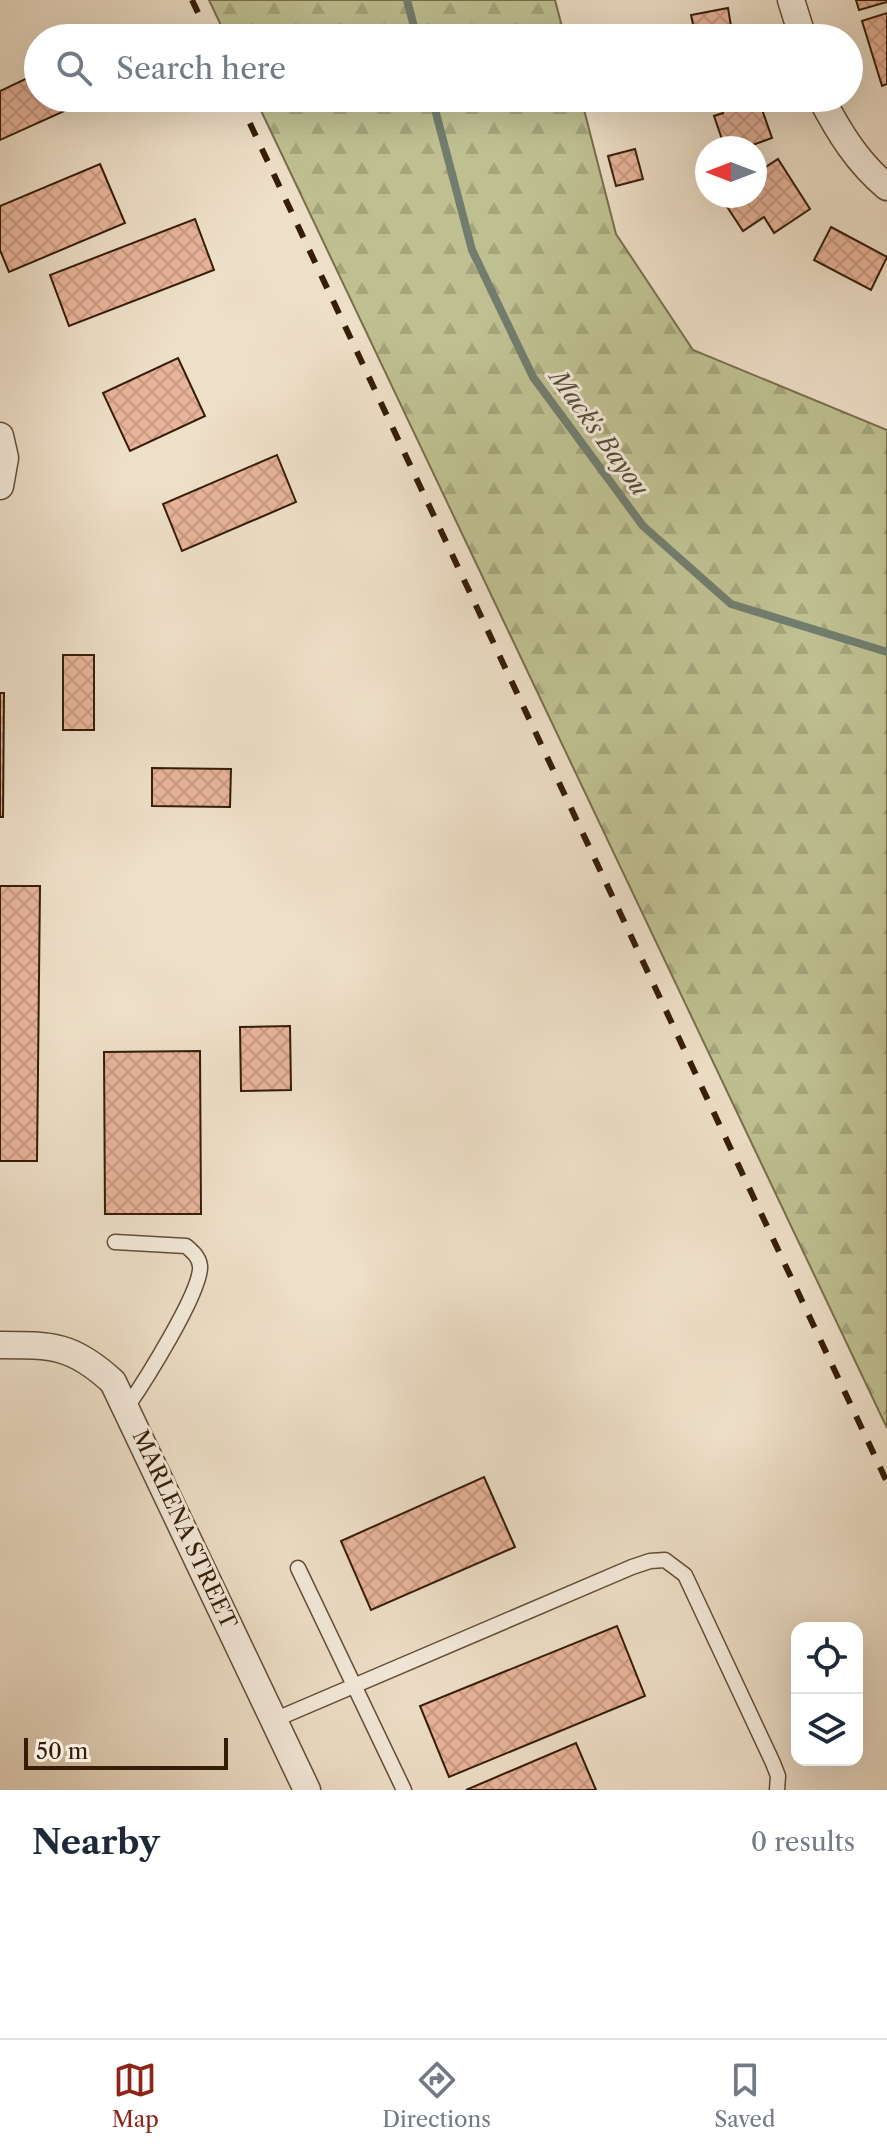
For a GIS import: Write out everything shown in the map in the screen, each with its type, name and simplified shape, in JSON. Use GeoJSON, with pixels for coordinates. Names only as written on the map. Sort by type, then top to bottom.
{"type":"FeatureCollection","features":[{"type":"Feature","properties":{"kind":"street"},"geometry":{"type":"LineString","coordinates":[[791,0],[799,24]]}},
{"type":"Feature","properties":{"kind":"street"},"geometry":{"type":"LineString","coordinates":[[829,112],[843,139],[870,173],[887,187]]}},
{"type":"Feature","properties":{"kind":"street"},"geometry":{"type":"LineString","coordinates":[[0,436],[5,458],[0,486]]}},
{"type":"Feature","properties":{"kind":"street","name":"MARLENA STREET"},"geometry":{"type":"LineString","coordinates":[[0,1345],[42,1344],[76,1353],[113,1382],[307,1790]]}},
{"type":"Feature","properties":{"kind":"lane"},"geometry":{"type":"LineString","coordinates":[[115,1242],[186,1246],[195,1253],[200,1265],[199,1277],[170,1337],[127,1407]]}},
{"type":"Feature","properties":{"kind":"lane"},"geometry":{"type":"LineString","coordinates":[[274,1720],[632,1567],[665,1560],[685,1575],[773,1763],[778,1776],[777,1790]]}},
{"type":"Feature","properties":{"kind":"lane"},"geometry":{"type":"LineString","coordinates":[[298,1568],[404,1790]]}},
{"type":"Feature","properties":{"kind":"green space"},"geometry":{"type":"Polygon","coordinates":[[[209,0],[555,0],[561,24],[220,24],[209,0]]]}},
{"type":"Feature","properties":{"kind":"green space"},"geometry":{"type":"Polygon","coordinates":[[[262,112],[585,112],[616,234],[693,350],[887,430],[887,1428],[262,112]]]}},
{"type":"Feature","properties":{"kind":"building"},"geometry":{"type":"Polygon","coordinates":[[[856,0],[887,0],[887,2],[859,10],[856,0]]]}},
{"type":"Feature","properties":{"kind":"building"},"geometry":{"type":"Polygon","coordinates":[[[728,8],[731,24],[693,24],[691,15],[728,8]]]}},
{"type":"Feature","properties":{"kind":"building"},"geometry":{"type":"Polygon","coordinates":[[[887,13],[887,84],[882,86],[863,24],[862,21],[887,13]]]}},
{"type":"Feature","properties":{"kind":"building"},"geometry":{"type":"Polygon","coordinates":[[[24,80],[24,112],[62,112],[0,140],[0,91],[24,80]]]}},
{"type":"Feature","properties":{"kind":"building"},"geometry":{"type":"Polygon","coordinates":[[[723,112],[763,112],[772,138],[721,136],[714,116],[723,112]]]}},
{"type":"Feature","properties":{"kind":"building"},"geometry":{"type":"Polygon","coordinates":[[[635,149],[643,179],[616,186],[608,156],[635,149]]]}},
{"type":"Feature","properties":{"kind":"building"},"geometry":{"type":"Polygon","coordinates":[[[778,159],[810,209],[774,233],[764,217],[743,231],[728,208],[767,208],[767,166],[778,159]]]}},
{"type":"Feature","properties":{"kind":"building"},"geometry":{"type":"Polygon","coordinates":[[[100,164],[125,223],[9,272],[0,250],[0,206],[100,164]]]}},
{"type":"Feature","properties":{"kind":"building"},"geometry":{"type":"Polygon","coordinates":[[[195,219],[214,270],[69,326],[50,275],[195,219]]]}},
{"type":"Feature","properties":{"kind":"building"},"geometry":{"type":"Polygon","coordinates":[[[831,227],[887,257],[871,290],[814,260],[831,227]]]}},
{"type":"Feature","properties":{"kind":"building"},"geometry":{"type":"Polygon","coordinates":[[[178,358],[205,416],[130,451],[103,393],[178,358]]]}},
{"type":"Feature","properties":{"kind":"building"},"geometry":{"type":"Polygon","coordinates":[[[277,455],[296,502],[182,551],[163,504],[277,455]]]}},
{"type":"Feature","properties":{"kind":"building"},"geometry":{"type":"Polygon","coordinates":[[[63,655],[94,655],[94,730],[63,730],[63,655]]]}},
{"type":"Feature","properties":{"kind":"building"},"geometry":{"type":"Polygon","coordinates":[[[0,693],[4,693],[3,817],[0,817],[0,693]]]}},
{"type":"Feature","properties":{"kind":"building"},"geometry":{"type":"Polygon","coordinates":[[[152,768],[231,769],[230,807],[152,806],[152,768]]]}},
{"type":"Feature","properties":{"kind":"building"},"geometry":{"type":"Polygon","coordinates":[[[0,886],[40,886],[37,1161],[0,1161],[0,886]]]}},
{"type":"Feature","properties":{"kind":"building"},"geometry":{"type":"Polygon","coordinates":[[[290,1026],[291,1090],[241,1091],[240,1027],[290,1026]]]}},
{"type":"Feature","properties":{"kind":"building"},"geometry":{"type":"Polygon","coordinates":[[[200,1051],[201,1214],[105,1214],[104,1052],[200,1051]]]}},
{"type":"Feature","properties":{"kind":"building"},"geometry":{"type":"Polygon","coordinates":[[[484,1477],[515,1547],[371,1610],[341,1541],[484,1477]]]}},
{"type":"Feature","properties":{"kind":"building"},"geometry":{"type":"Polygon","coordinates":[[[617,1626],[645,1696],[449,1777],[420,1706],[617,1626]]]}},
{"type":"Feature","properties":{"kind":"building"},"geometry":{"type":"Polygon","coordinates":[[[576,1743],[596,1790],[466,1790],[576,1743]]]}},
{"type":"Feature","properties":{"kind":"waterway","name":"Mack's Bayou"},"geometry":{"type":"LineString","coordinates":[[407,0],[413,24]]}},
{"type":"Feature","properties":{"kind":"waterway","name":"Mack's Bayou"},"geometry":{"type":"LineString","coordinates":[[436,112],[472,250],[533,377],[643,526],[731,604],[887,652]]}},
{"type":"Feature","properties":{"kind":"railway"},"geometry":{"type":"LineString","coordinates":[[192,0],[203,24]]}},
{"type":"Feature","properties":{"kind":"railway"},"geometry":{"type":"LineString","coordinates":[[245,112],[887,1482]]}}]}
